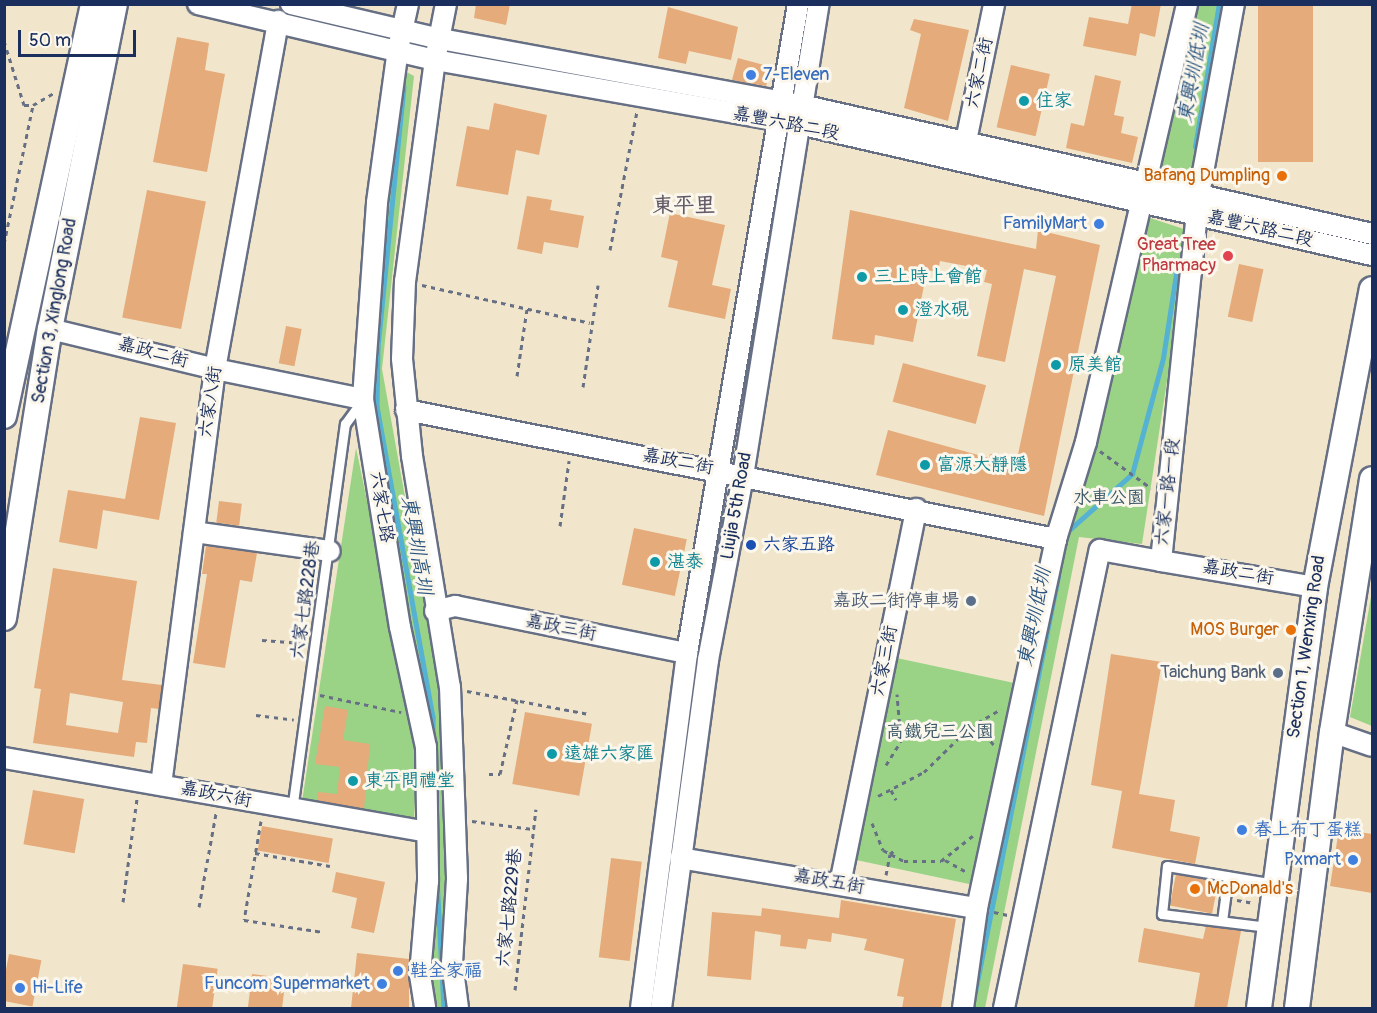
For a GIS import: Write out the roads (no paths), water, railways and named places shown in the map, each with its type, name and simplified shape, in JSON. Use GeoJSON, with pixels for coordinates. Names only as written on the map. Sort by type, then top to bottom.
{"type":"FeatureCollection","features":[{"type":"Feature","properties":{"kind":"street","name":"Section 3, Xinglong Road"},"geometry":{"type":"LineString","coordinates":[[4,416],[93,4]]}},
{"type":"Feature","properties":{"kind":"street","name":"Section 3, Xinglong Road"},"geometry":{"type":"LineString","coordinates":[[4,618],[50,329],[115,4]]}},
{"type":"Feature","properties":{"kind":"street","name":"嘉豐六路二段"},"geometry":{"type":"LineString","coordinates":[[198,4],[278,21],[399,40],[440,39],[780,113]]}},
{"type":"Feature","properties":{"kind":"street","name":"嘉豐六路二段"},"geometry":{"type":"LineString","coordinates":[[291,4],[399,40],[435,60],[640,95],[800,114],[966,141],[1372,234]]}},
{"type":"Feature","properties":{"kind":"street","name":"六家七路"},"geometry":{"type":"LineString","coordinates":[[408,4],[399,40],[377,203],[363,399],[400,627],[426,747],[428,881],[420,975],[425,1008]]}},
{"type":"Feature","properties":{"kind":"street"},"geometry":{"type":"LineString","coordinates":[[446,4],[435,60],[405,281],[402,359],[406,410],[435,611],[450,687],[457,879],[452,962],[458,1008]]}},
{"type":"Feature","properties":{"kind":"street","name":"Liujia 5th Road"},"geometry":{"type":"LineString","coordinates":[[640,1008],[687,653],[798,4]]}},
{"type":"Feature","properties":{"kind":"street","name":"Liujia 5th Road"},"geometry":{"type":"LineString","coordinates":[[661,1008],[708,660],[743,476],[819,4]]}},
{"type":"Feature","properties":{"kind":"street","name":"六家二街"},"geometry":{"type":"LineString","coordinates":[[966,141],[994,4]]}},
{"type":"Feature","properties":{"kind":"street"},"geometry":{"type":"LineString","coordinates":[[963,1008],[977,908],[1056,539],[1086,442],[1187,4]]}},
{"type":"Feature","properties":{"kind":"street","name":"六家一路一段"},"geometry":{"type":"LineString","coordinates":[[1004,1008],[1021,918],[1100,550],[1161,561],[1199,195],[1234,4]]}},
{"type":"Feature","properties":{"kind":"street","name":"六家八街"},"geometry":{"type":"LineString","coordinates":[[161,785],[215,369],[278,21]]}},
{"type":"Feature","properties":{"kind":"street","name":"嘉豐六路二段"},"geometry":{"type":"LineString","coordinates":[[800,114],[1142,203],[1372,255]]}},
{"type":"Feature","properties":{"kind":"street","name":"Section 1, Wenxing Road"},"geometry":{"type":"LineString","coordinates":[[1259,1008],[1315,586],[1372,289]]}},
{"type":"Feature","properties":{"kind":"street","name":"嘉政二街"},"geometry":{"type":"LineString","coordinates":[[50,329],[215,369],[363,399]]}},
{"type":"Feature","properties":{"kind":"street","name":"嘉政二街"},"geometry":{"type":"LineString","coordinates":[[406,410],[916,509],[1056,539]]}},
{"type":"Feature","properties":{"kind":"street","name":"Section 1, Wenxing Road"},"geometry":{"type":"LineString","coordinates":[[1297,1008],[1332,732],[1372,478]]}},
{"type":"Feature","properties":{"kind":"street","name":"六家三街"},"geometry":{"type":"LineString","coordinates":[[840,884],[916,509]]}},
{"type":"Feature","properties":{"kind":"street"},"geometry":{"type":"LineString","coordinates":[[194,532],[330,551]]}},
{"type":"Feature","properties":{"kind":"street","name":"嘉政二街"},"geometry":{"type":"LineString","coordinates":[[1161,561],[1315,586]]}},
{"type":"Feature","properties":{"kind":"street","name":"嘉政三街"},"geometry":{"type":"LineString","coordinates":[[435,611],[455,606],[687,653]]}},
{"type":"Feature","properties":{"kind":"street"},"geometry":{"type":"LineString","coordinates":[[1332,732],[1372,746]]}},
{"type":"Feature","properties":{"kind":"street","name":"嘉政六街"},"geometry":{"type":"LineString","coordinates":[[4,758],[427,832]]}},
{"type":"Feature","properties":{"kind":"street","name":"嘉政五街"},"geometry":{"type":"LineString","coordinates":[[680,858],[977,908]]}},
{"type":"Feature","properties":{"kind":"lane","name":"六家七路228巷"},"geometry":{"type":"LineString","coordinates":[[292,810],[330,551],[345,424],[363,399]]}},
{"type":"Feature","properties":{"kind":"lane"},"geometry":{"type":"LineString","coordinates":[[1268,927],[1162,914],[1167,866],[1274,884]]}},
{"type":"Feature","properties":{"kind":"lane"},"geometry":{"type":"LineString","coordinates":[[1222,921],[1228,876]]}},
{"type":"Feature","properties":{"kind":"waterway","name":"東興圳低圳"},"geometry":{"type":"LineString","coordinates":[[1195,147],[1219,4]]}},
{"type":"Feature","properties":{"kind":"waterway","name":"東興圳高圳"},"geometry":{"type":"LineString","coordinates":[[404,87],[378,348],[377,406],[433,717],[433,739]]}},
{"type":"Feature","properties":{"kind":"waterway","name":"東興圳低圳"},"geometry":{"type":"LineString","coordinates":[[1067,532],[1132,474],[1163,358],[1178,261]]}},
{"type":"Feature","properties":{"kind":"waterway","name":"東興圳低圳"},"geometry":{"type":"LineString","coordinates":[[974,997],[1058,576]]}},
{"type":"Feature","properties":{"kind":"waterway","name":"東興圳高圳"},"geometry":{"type":"LineString","coordinates":[[437,879],[444,1008]]}},
{"type":"Feature","properties":{"kind":"place","name":"7-Eleven"},"geometry":{"type":"Point","coordinates":[751,75]}},
{"type":"Feature","properties":{"kind":"place","name":"住家"},"geometry":{"type":"Point","coordinates":[1024,101]}},
{"type":"Feature","properties":{"kind":"place","name":"Bafang Dumpling"},"geometry":{"type":"Point","coordinates":[1282,176]}},
{"type":"Feature","properties":{"kind":"place","name":"FamilyMart"},"geometry":{"type":"Point","coordinates":[1099,224]}},
{"type":"Feature","properties":{"kind":"place","name":"Great Tree Pharmacy"},"geometry":{"type":"Point","coordinates":[1228,256]}},
{"type":"Feature","properties":{"kind":"place","name":"三上時上會館"},"geometry":{"type":"Point","coordinates":[862,277]}},
{"type":"Feature","properties":{"kind":"place","name":"澄水硯"},"geometry":{"type":"Point","coordinates":[903,310]}},
{"type":"Feature","properties":{"kind":"place","name":"原美館"},"geometry":{"type":"Point","coordinates":[1056,365]}},
{"type":"Feature","properties":{"kind":"place","name":"富源大靜隱"},"geometry":{"type":"Point","coordinates":[925,465]}},
{"type":"Feature","properties":{"kind":"place","name":"六家五路"},"geometry":{"type":"Point","coordinates":[751,545]}},
{"type":"Feature","properties":{"kind":"place","name":"湛泰"},"geometry":{"type":"Point","coordinates":[655,562]}},
{"type":"Feature","properties":{"kind":"place","name":"嘉政二街停車場"},"geometry":{"type":"Point","coordinates":[971,601]}},
{"type":"Feature","properties":{"kind":"place","name":"MOS Burger"},"geometry":{"type":"Point","coordinates":[1291,630]}},
{"type":"Feature","properties":{"kind":"place","name":"Taichung Bank"},"geometry":{"type":"Point","coordinates":[1278,673]}},
{"type":"Feature","properties":{"kind":"place","name":"遠雄六家匯"},"geometry":{"type":"Point","coordinates":[552,754]}},
{"type":"Feature","properties":{"kind":"place","name":"東平問禮堂"},"geometry":{"type":"Point","coordinates":[353,781]}},
{"type":"Feature","properties":{"kind":"place","name":"春上布丁蛋糕"},"geometry":{"type":"Point","coordinates":[1242,830]}},
{"type":"Feature","properties":{"kind":"place","name":"Pxmart"},"geometry":{"type":"Point","coordinates":[1353,860]}},
{"type":"Feature","properties":{"kind":"place","name":"McDonald's"},"geometry":{"type":"Point","coordinates":[1195,889]}},
{"type":"Feature","properties":{"kind":"place","name":"鞋全家福"},"geometry":{"type":"Point","coordinates":[398,971]}},
{"type":"Feature","properties":{"kind":"place","name":"Funcom Supermarket"},"geometry":{"type":"Point","coordinates":[382,984]}},
{"type":"Feature","properties":{"kind":"place","name":"Hi-Life"},"geometry":{"type":"Point","coordinates":[20,988]}},
{"type":"Feature","properties":{"kind":"district","name":"東平里"},"geometry":{"type":"Point","coordinates":[684,206]}},
{"type":"Feature","properties":{"kind":"park label","name":"水車公園"},"geometry":{"type":"Point","coordinates":[1109,498]}},
{"type":"Feature","properties":{"kind":"park label","name":"高鐵兒三公園"},"geometry":{"type":"Point","coordinates":[940,732]}}]}
